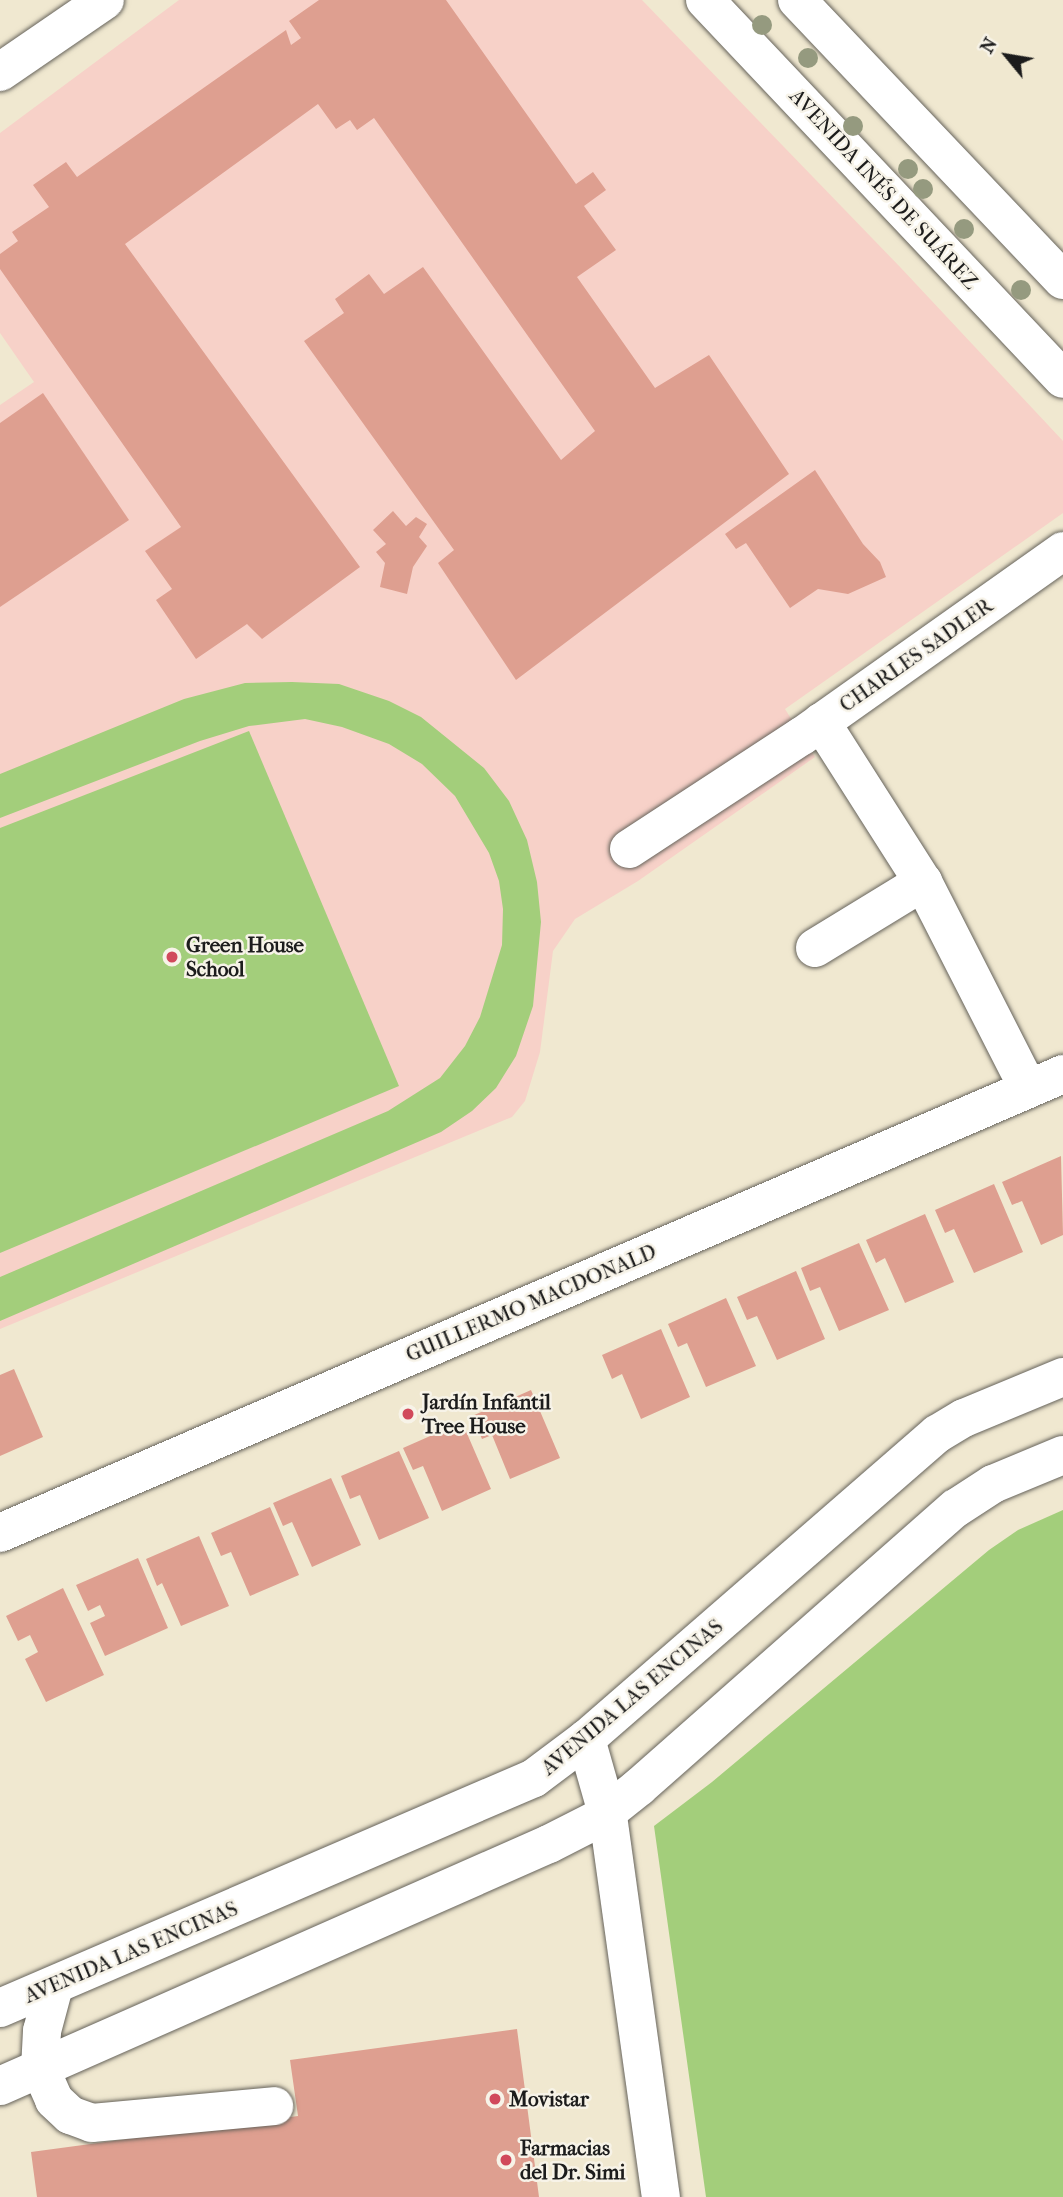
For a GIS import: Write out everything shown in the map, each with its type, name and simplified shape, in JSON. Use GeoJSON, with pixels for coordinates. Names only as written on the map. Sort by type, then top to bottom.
{"type":"FeatureCollection","features":[{"type":"Feature","properties":{"kind":"street"},"geometry":{"type":"LineString","coordinates":[[0,72],[105,0]]}},
{"type":"Feature","properties":{"kind":"street","name":"AVENIDA INÉS DE SUÁREZ"},"geometry":{"type":"LineString","coordinates":[[705,0],[1063,379]]}},
{"type":"Feature","properties":{"kind":"street"},"geometry":{"type":"LineString","coordinates":[[797,0],[1063,280]]}},
{"type":"Feature","properties":{"kind":"street","name":"CHARLES SADLER"},"geometry":{"type":"LineString","coordinates":[[1028,1088],[923,882],[821,722],[1063,551]]}},
{"type":"Feature","properties":{"kind":"street"},"geometry":{"type":"LineString","coordinates":[[629,849],[821,722]]}},
{"type":"Feature","properties":{"kind":"street"},"geometry":{"type":"LineString","coordinates":[[815,948],[923,882]]}},
{"type":"Feature","properties":{"kind":"street","name":"GUILLERMO MACDONALD"},"geometry":{"type":"LineString","coordinates":[[0,1533],[1063,1074]]}},
{"type":"Feature","properties":{"kind":"street","name":"AVENIDA LAS ENCINAS"},"geometry":{"type":"LineString","coordinates":[[0,2008],[534,1778],[586,1739],[946,1427],[1063,1377]]}},
{"type":"Feature","properties":{"kind":"street"},"geometry":{"type":"LineString","coordinates":[[0,2086],[549,1844],[607,1813],[956,1507],[993,1484],[1063,1455]]}},
{"type":"Feature","properties":{"kind":"street"},"geometry":{"type":"LineString","coordinates":[[586,1739],[607,1813],[661,2197]]}},
{"type":"Feature","properties":{"kind":"street"},"geometry":{"type":"LineString","coordinates":[[54,1986],[42,2031],[40,2068],[60,2108],[78,2120],[92,2123],[274,2106]]}},
{"type":"Feature","properties":{"kind":"shaded area","name":"Green House School"},"geometry":{"type":"Polygon","coordinates":[[[179,0],[642,0],[901,268],[1063,441],[1063,513],[785,709],[815,757],[638,881],[575,919],[553,951],[540,1052],[525,1101],[512,1117],[0,1329],[0,405],[34,382],[0,333],[0,133],[179,0]]]}},
{"type":"Feature","properties":{"kind":"green space"},"geometry":{"type":"Polygon","coordinates":[[[245,683],[339,684],[389,701],[421,717],[484,768],[509,801],[527,840],[537,882],[541,922],[533,1006],[516,1056],[496,1088],[472,1111],[441,1132],[0,1321],[0,1277],[388,1111],[440,1078],[465,1046],[480,1017],[502,945],[503,909],[499,881],[489,853],[455,796],[422,764],[389,744],[342,727],[305,719],[249,726],[200,741],[0,818],[0,774],[184,699],[245,683]]]}},
{"type":"Feature","properties":{"kind":"green space","name":"Green House School"},"geometry":{"type":"Polygon","coordinates":[[[249,731],[399,1086],[0,1253],[0,828],[249,731]]]}},
{"type":"Feature","properties":{"kind":"green space"},"geometry":{"type":"Polygon","coordinates":[[[1063,1510],[1063,2197],[706,2197],[654,1826],[712,1782],[989,1550],[1018,1530],[1063,1510]]]}},
{"type":"Feature","properties":{"kind":"building"},"geometry":{"type":"Polygon","coordinates":[[[319,0],[446,0],[576,184],[593,172],[606,190],[584,206],[616,250],[577,277],[655,388],[709,355],[789,474],[516,680],[438,563],[454,550],[304,341],[344,313],[335,299],[369,274],[384,294],[423,267],[561,460],[595,431],[374,118],[357,130],[350,120],[336,129],[318,104],[125,244],[360,567],[262,639],[247,624],[196,659],[156,600],[172,589],[145,551],[181,527],[0,269],[0,254],[18,241],[12,232],[49,207],[33,185],[66,162],[77,177],[286,30],[291,45],[301,38],[289,21],[319,0]]]}},
{"type":"Feature","properties":{"kind":"building"},"geometry":{"type":"Polygon","coordinates":[[[43,393],[129,520],[0,607],[0,423],[43,393]]]}},
{"type":"Feature","properties":{"kind":"building"},"geometry":{"type":"Polygon","coordinates":[[[815,470],[863,544],[880,562],[886,577],[848,594],[818,589],[790,608],[746,543],[736,549],[725,534],[815,470]]]}},
{"type":"Feature","properties":{"kind":"building"},"geometry":{"type":"Polygon","coordinates":[[[393,511],[406,526],[416,517],[427,524],[419,537],[427,546],[413,567],[407,594],[380,587],[385,563],[376,552],[386,544],[373,530],[393,511]]]}},
{"type":"Feature","properties":{"kind":"building"},"geometry":{"type":"Polygon","coordinates":[[[1061,1156],[1063,1235],[1041,1245],[1022,1201],[1012,1205],[1002,1182],[1061,1156]]]}},
{"type":"Feature","properties":{"kind":"building"},"geometry":{"type":"Polygon","coordinates":[[[994,1184],[1023,1252],[974,1273],[954,1229],[945,1233],[935,1210],[994,1184]]]}},
{"type":"Feature","properties":{"kind":"building"},"geometry":{"type":"Polygon","coordinates":[[[925,1214],[954,1282],[905,1303],[885,1258],[876,1263],[866,1240],[925,1214]]]}},
{"type":"Feature","properties":{"kind":"building"},"geometry":{"type":"Polygon","coordinates":[[[859,1243],[889,1310],[839,1331],[820,1287],[810,1291],[801,1268],[859,1243]]]}},
{"type":"Feature","properties":{"kind":"building"},"geometry":{"type":"Polygon","coordinates":[[[796,1271],[825,1339],[777,1360],[757,1316],[747,1320],[737,1297],[796,1271]]]}},
{"type":"Feature","properties":{"kind":"building"},"geometry":{"type":"Polygon","coordinates":[[[726,1298],[756,1366],[706,1387],[687,1343],[678,1347],[668,1324],[726,1298]]]}},
{"type":"Feature","properties":{"kind":"building"},"geometry":{"type":"Polygon","coordinates":[[[661,1329],[690,1397],[641,1419],[622,1374],[612,1379],[602,1355],[661,1329]]]}},
{"type":"Feature","properties":{"kind":"building"},"geometry":{"type":"Polygon","coordinates":[[[14,1369],[43,1437],[0,1456],[0,1375],[14,1369]]]}},
{"type":"Feature","properties":{"kind":"building"},"geometry":{"type":"Polygon","coordinates":[[[531,1390],[560,1458],[510,1479],[492,1435],[482,1439],[472,1416],[531,1390]]]}},
{"type":"Feature","properties":{"kind":"building"},"geometry":{"type":"Polygon","coordinates":[[[462,1422],[491,1489],[442,1511],[423,1466],[413,1470],[403,1448],[462,1422]]]}},
{"type":"Feature","properties":{"kind":"building"},"geometry":{"type":"Polygon","coordinates":[[[399,1451],[429,1518],[379,1540],[360,1495],[350,1499],[341,1476],[399,1451]]]}},
{"type":"Feature","properties":{"kind":"building"},"geometry":{"type":"Polygon","coordinates":[[[331,1478],[361,1545],[312,1567],[292,1522],[283,1526],[273,1503],[331,1478]]]}},
{"type":"Feature","properties":{"kind":"building"},"geometry":{"type":"Polygon","coordinates":[[[270,1507],[299,1575],[250,1596],[231,1552],[221,1556],[211,1533],[270,1507]]]}},
{"type":"Feature","properties":{"kind":"building"},"geometry":{"type":"Polygon","coordinates":[[[199,1536],[229,1606],[181,1626],[162,1583],[157,1586],[146,1559],[199,1536]]]}},
{"type":"Feature","properties":{"kind":"building"},"geometry":{"type":"Polygon","coordinates":[[[138,1558],[168,1628],[105,1656],[90,1623],[105,1616],[100,1605],[88,1611],[76,1585],[138,1558]]]}},
{"type":"Feature","properties":{"kind":"building"},"geometry":{"type":"Polygon","coordinates":[[[63,1588],[104,1675],[46,1702],[25,1659],[38,1652],[30,1635],[18,1641],[6,1616],[63,1588]]]}},
{"type":"Feature","properties":{"kind":"building"},"geometry":{"type":"Polygon","coordinates":[[[517,2029],[539,2197],[37,2197],[31,2152],[298,2116],[290,2060],[517,2029]]]}},
{"type":"Feature","properties":{"kind":"place","name":"Green House School"},"geometry":{"type":"Point","coordinates":[172,957]}},
{"type":"Feature","properties":{"kind":"place","name":"Jardín Infantil Tree House"},"geometry":{"type":"Point","coordinates":[408,1414]}},
{"type":"Feature","properties":{"kind":"place","name":"Movistar"},"geometry":{"type":"Point","coordinates":[495,2099]}},
{"type":"Feature","properties":{"kind":"place","name":"Farmacias del Dr. Simi"},"geometry":{"type":"Point","coordinates":[506,2160]}}]}
